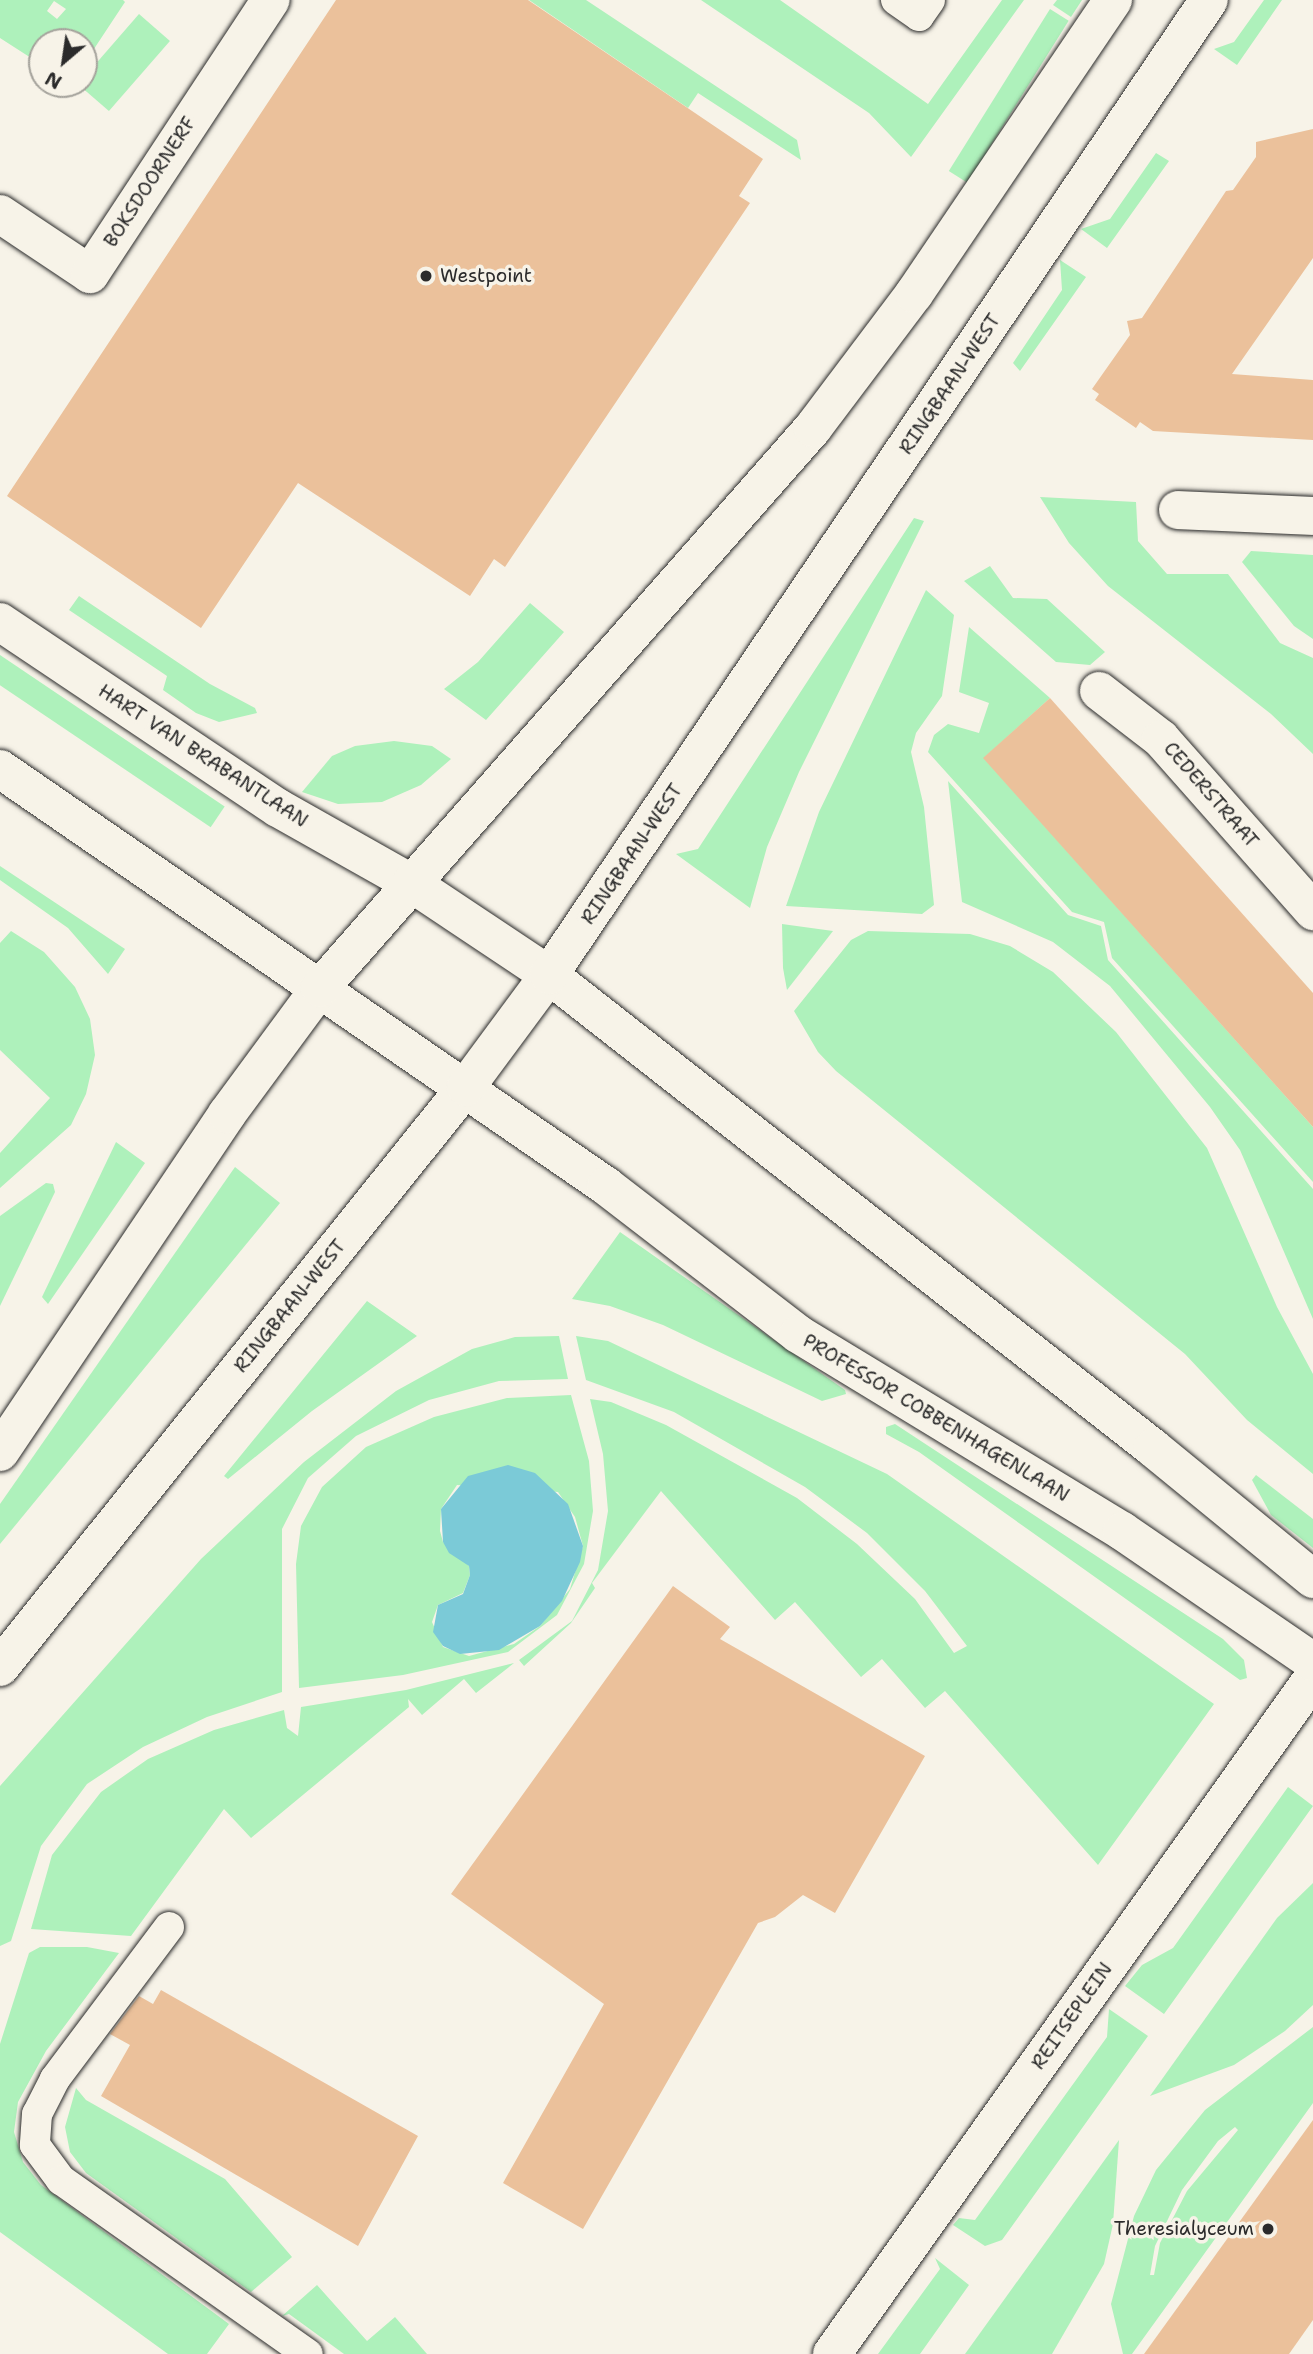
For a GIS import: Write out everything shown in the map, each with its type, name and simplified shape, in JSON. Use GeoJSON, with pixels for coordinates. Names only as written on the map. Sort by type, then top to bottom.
{"type":"FeatureCollection","features":[{"type":"Feature","properties":{"kind":"street","name":"BOKSDOORNERF"},"geometry":{"type":"LineString","coordinates":[[0,214],[90,274],[271,0]]}},
{"type":"Feature","properties":{"kind":"street"},"geometry":{"type":"LineString","coordinates":[[0,1452],[227,1114],[320,988],[814,429],[914,294],[1113,0]]}},
{"type":"Feature","properties":{"kind":"street","name":"RINGBAAN-WEST"},"geometry":{"type":"LineString","coordinates":[[0,1667],[466,1087],[549,975],[1209,0]]}},
{"type":"Feature","properties":{"kind":"street"},"geometry":{"type":"LineString","coordinates":[[1178,510],[1313,516]]}},
{"type":"Feature","properties":{"kind":"street","name":"HART VAN BRABANTLAAN"},"geometry":{"type":"LineString","coordinates":[[0,622],[278,808],[411,883],[549,975]]}},
{"type":"Feature","properties":{"kind":"street","name":"CEDERSTRAAT"},"geometry":{"type":"LineString","coordinates":[[1099,691],[1161,739],[1313,911]]}},
{"type":"Feature","properties":{"kind":"street"},"geometry":{"type":"LineString","coordinates":[[0,769],[320,988]]}},
{"type":"Feature","properties":{"kind":"street"},"geometry":{"type":"LineString","coordinates":[[549,975],[1013,1336],[1313,1579]]}},
{"type":"Feature","properties":{"kind":"street","name":"PROFESSOR COBBENHAGENLAAN"},"geometry":{"type":"LineString","coordinates":[[320,988],[606,1186],[798,1334],[1122,1531],[1313,1662]]}},
{"type":"Feature","properties":{"kind":"street","name":"REITSEPLEIN"},"geometry":{"type":"LineString","coordinates":[[832,2354],[1313,1678]]}},
{"type":"Feature","properties":{"kind":"lane"},"geometry":{"type":"LineString","coordinates":[[896,0],[919,16],[930,0]]}},
{"type":"Feature","properties":{"kind":"lane"},"geometry":{"type":"LineString","coordinates":[[169,1927],[55,2079],[37,2114],[35,2145],[61,2180],[308,2354]]}},
{"type":"Feature","properties":{"kind":"green space"},"geometry":{"type":"Polygon","coordinates":[[[0,0],[125,2],[98,43],[98,28],[28,28],[28,56],[0,38],[0,0]],[[54,1],[47,11],[57,19],[66,9],[54,1]]]}},
{"type":"Feature","properties":{"kind":"green space"},"geometry":{"type":"Polygon","coordinates":[[[529,0],[586,0],[797,140],[801,160],[698,93],[688,108],[529,0]]]}},
{"type":"Feature","properties":{"kind":"green space"},"geometry":{"type":"Polygon","coordinates":[[[701,0],[780,0],[928,104],[1002,0],[1024,0],[911,157],[869,113],[701,0]]]}},
{"type":"Feature","properties":{"kind":"green space"},"geometry":{"type":"Polygon","coordinates":[[[1057,0],[1082,0],[1071,17],[1053,5],[1057,0]]]}},
{"type":"Feature","properties":{"kind":"green space"},"geometry":{"type":"Polygon","coordinates":[[[1264,0],[1282,0],[1237,65],[1214,49],[1234,42],[1264,0]]]}},
{"type":"Feature","properties":{"kind":"green space"},"geometry":{"type":"Polygon","coordinates":[[[1050,9],[1069,21],[967,183],[949,171],[1050,9]]]}},
{"type":"Feature","properties":{"kind":"green space"},"geometry":{"type":"Polygon","coordinates":[[[139,14],[170,41],[109,111],[94,98],[98,98],[98,61],[139,14]]]}},
{"type":"Feature","properties":{"kind":"green space"},"geometry":{"type":"Polygon","coordinates":[[[1156,153],[1169,161],[1107,248],[1081,229],[1110,219],[1156,153]]]}},
{"type":"Feature","properties":{"kind":"green space"},"geometry":{"type":"Polygon","coordinates":[[[1060,260],[1086,277],[1020,371],[1013,363],[1062,290],[1060,260]]]}},
{"type":"Feature","properties":{"kind":"green space"},"geometry":{"type":"Polygon","coordinates":[[[1040,497],[1136,502],[1138,541],[1167,574],[1228,574],[1280,643],[1313,658],[1313,754],[1271,714],[1108,586],[1069,543],[1040,497]]]}},
{"type":"Feature","properties":{"kind":"green space"},"geometry":{"type":"Polygon","coordinates":[[[914,518],[924,521],[799,772],[767,847],[750,908],[676,854],[698,849],[914,518]]]}},
{"type":"Feature","properties":{"kind":"green space"},"geometry":{"type":"Polygon","coordinates":[[[1251,551],[1313,555],[1313,639],[1294,626],[1242,562],[1251,551]]]}},
{"type":"Feature","properties":{"kind":"green space"},"geometry":{"type":"Polygon","coordinates":[[[990,566],[1013,598],[1047,599],[1105,652],[1090,665],[1056,662],[964,581],[990,566]]]}},
{"type":"Feature","properties":{"kind":"green space"},"geometry":{"type":"Polygon","coordinates":[[[926,590],[954,615],[942,696],[916,733],[911,752],[924,807],[934,905],[922,914],[786,906],[819,812],[926,590]]]}},
{"type":"Feature","properties":{"kind":"green space"},"geometry":{"type":"Polygon","coordinates":[[[79,596],[210,684],[255,708],[257,713],[219,722],[196,713],[163,690],[167,676],[69,610],[79,596]]]}},
{"type":"Feature","properties":{"kind":"green space"},"geometry":{"type":"Polygon","coordinates":[[[530,603],[564,632],[486,720],[444,689],[478,662],[530,603]]]}},
{"type":"Feature","properties":{"kind":"green space"},"geometry":{"type":"Polygon","coordinates":[[[969,627],[1050,698],[984,758],[1313,1127],[1313,1182],[1112,958],[1104,922],[1072,912],[928,752],[934,735],[948,724],[979,733],[989,703],[959,692],[969,627]]]}},
{"type":"Feature","properties":{"kind":"green space"},"geometry":{"type":"Polygon","coordinates":[[[0,655],[225,807],[211,827],[0,685],[0,655]]]}},
{"type":"Feature","properties":{"kind":"green space"},"geometry":{"type":"Polygon","coordinates":[[[394,741],[432,746],[451,759],[421,785],[382,802],[338,804],[302,792],[332,756],[355,746],[394,741]]]}},
{"type":"Feature","properties":{"kind":"green space"},"geometry":{"type":"Polygon","coordinates":[[[948,781],[1068,915],[1101,926],[1108,960],[1313,1189],[1313,1319],[1240,1150],[1210,1107],[1110,986],[1053,942],[962,902],[948,781]]]}},
{"type":"Feature","properties":{"kind":"green space"},"geometry":{"type":"Polygon","coordinates":[[[0,866],[125,949],[108,974],[68,928],[0,880],[0,866]]]}},
{"type":"Feature","properties":{"kind":"green space"},"geometry":{"type":"Polygon","coordinates":[[[782,924],[833,931],[787,990],[783,968],[782,924]]]}},
{"type":"Feature","properties":{"kind":"green space"},"geometry":{"type":"Polygon","coordinates":[[[11,931],[44,952],[75,987],[90,1019],[95,1055],[86,1094],[71,1125],[0,1188],[0,1153],[50,1098],[0,1050],[0,943],[11,931]]]}},
{"type":"Feature","properties":{"kind":"green space"},"geometry":{"type":"Polygon","coordinates":[[[868,931],[970,934],[1010,946],[1053,972],[1116,1032],[1207,1148],[1277,1307],[1313,1374],[1313,1474],[1247,1420],[1185,1354],[836,1071],[818,1052],[794,1011],[851,940],[868,931]]]}},
{"type":"Feature","properties":{"kind":"green space"},"geometry":{"type":"Polygon","coordinates":[[[116,1142],[145,1163],[48,1304],[42,1297],[116,1142]]]}},
{"type":"Feature","properties":{"kind":"green space"},"geometry":{"type":"Polygon","coordinates":[[[235,1167],[280,1203],[0,1544],[0,1504],[235,1167]]]}},
{"type":"Feature","properties":{"kind":"green space"},"geometry":{"type":"Polygon","coordinates":[[[46,1183],[53,1184],[55,1192],[0,1306],[0,1216],[46,1183]]]}},
{"type":"Feature","properties":{"kind":"green space"},"geometry":{"type":"Polygon","coordinates":[[[620,1232],[845,1390],[846,1394],[822,1401],[663,1325],[610,1306],[572,1299],[620,1232]]]}},
{"type":"Feature","properties":{"kind":"green space"},"geometry":{"type":"Polygon","coordinates":[[[367,1301],[417,1336],[312,1411],[228,1479],[224,1476],[367,1301]]]}},
{"type":"Feature","properties":{"kind":"green space"},"geometry":{"type":"Polygon","coordinates":[[[559,1336],[568,1379],[499,1381],[429,1400],[356,1436],[308,1478],[282,1529],[282,1692],[207,1717],[143,1747],[87,1784],[41,1846],[11,1941],[0,1946],[0,1786],[201,1559],[304,1462],[396,1391],[472,1349],[515,1337],[559,1336]]]}},
{"type":"Feature","properties":{"kind":"green space"},"geometry":{"type":"Polygon","coordinates":[[[576,1336],[608,1341],[887,1474],[1214,1704],[1098,1865],[945,1691],[925,1708],[882,1659],[861,1677],[795,1602],[775,1620],[661,1491],[592,1583],[595,1588],[571,1623],[524,1666],[519,1660],[572,1621],[598,1570],[608,1511],[603,1454],[590,1399],[611,1402],[666,1425],[797,1498],[857,1544],[915,1599],[954,1653],[967,1646],[925,1591],[867,1533],[805,1487],[674,1412],[586,1380],[576,1336]]]}},
{"type":"Feature","properties":{"kind":"green space"},"geometry":{"type":"Polygon","coordinates":[[[571,1395],[589,1461],[593,1511],[584,1564],[557,1615],[508,1652],[403,1675],[299,1688],[296,1564],[301,1526],[322,1487],[366,1447],[434,1417],[507,1398],[571,1395]],[[457,1485],[441,1509],[440,1531],[443,1542],[469,1566],[470,1575],[463,1593],[438,1605],[432,1622],[443,1647],[469,1656],[514,1644],[540,1626],[570,1589],[583,1546],[575,1517],[558,1492],[457,1485]]]}},
{"type":"Feature","properties":{"kind":"green space"},"geometry":{"type":"Polygon","coordinates":[[[895,1424],[1223,1639],[1244,1660],[1247,1678],[1240,1680],[919,1452],[886,1434],[886,1427],[895,1424]]]}},
{"type":"Feature","properties":{"kind":"green space"},"geometry":{"type":"Polygon","coordinates":[[[1256,1475],[1313,1519],[1313,1548],[1271,1515],[1252,1480],[1256,1475]]]}},
{"type":"Feature","properties":{"kind":"green space"},"geometry":{"type":"Polygon","coordinates":[[[514,1663],[476,1693],[464,1679],[422,1715],[408,1699],[409,1707],[251,1838],[224,1809],[131,1936],[31,1929],[52,1855],[101,1792],[148,1759],[214,1730],[284,1710],[287,1728],[298,1736],[301,1707],[406,1690],[514,1663]]]}},
{"type":"Feature","properties":{"kind":"green space"},"geometry":{"type":"Polygon","coordinates":[[[1288,1787],[1313,1806],[1164,2014],[1125,1986],[1142,1965],[1173,1948],[1288,1787]]]}},
{"type":"Feature","properties":{"kind":"green space"},"geometry":{"type":"Polygon","coordinates":[[[1313,1883],[1313,2005],[1285,2031],[1234,2065],[1150,2096],[1277,1918],[1313,1883]]]}},
{"type":"Feature","properties":{"kind":"green space"},"geometry":{"type":"Polygon","coordinates":[[[40,1947],[87,1947],[119,1953],[46,2051],[18,2102],[14,2132],[23,2162],[41,2185],[229,2324],[207,2354],[168,2354],[0,2232],[0,2044],[29,1953],[40,1947]]]}},
{"type":"Feature","properties":{"kind":"green space"},"geometry":{"type":"Polygon","coordinates":[[[1109,2009],[1148,2036],[1002,2240],[985,2246],[953,2225],[959,2218],[975,2220],[1107,2037],[1109,2009]]]}},
{"type":"Feature","properties":{"kind":"green space"},"geometry":{"type":"Polygon","coordinates":[[[1313,2027],[1313,2103],[1132,2354],[1123,2354],[1111,2304],[1134,2216],[1156,2170],[1205,2110],[1313,2027]],[[1235,2127],[1218,2141],[1182,2190],[1155,2246],[1150,2275],[1154,2275],[1160,2243],[1187,2191],[1238,2130],[1235,2127]]]}},
{"type":"Feature","properties":{"kind":"green space"},"geometry":{"type":"Polygon","coordinates":[[[76,2088],[86,2100],[225,2179],[292,2257],[251,2292],[86,2173],[70,2152],[65,2127],[76,2088]]]}},
{"type":"Feature","properties":{"kind":"green space"},"geometry":{"type":"Polygon","coordinates":[[[1119,2140],[1113,2224],[1104,2264],[1052,2354],[965,2354],[1119,2140]]]}},
{"type":"Feature","properties":{"kind":"green space"},"geometry":{"type":"Polygon","coordinates":[[[935,2258],[969,2285],[920,2354],[878,2354],[940,2269],[935,2258]]]}},
{"type":"Feature","properties":{"kind":"green space"},"geometry":{"type":"Polygon","coordinates":[[[317,2285],[367,2341],[395,2317],[427,2354],[344,2354],[289,2314],[282,2316],[317,2285]]]}},
{"type":"Feature","properties":{"kind":"water"},"geometry":{"type":"Polygon","coordinates":[[[508,1465],[535,1473],[568,1504],[583,1546],[580,1562],[562,1601],[540,1626],[499,1650],[460,1654],[443,1646],[433,1632],[438,1605],[463,1594],[470,1575],[469,1566],[449,1553],[443,1542],[441,1509],[468,1476],[508,1465]]]}},
{"type":"Feature","properties":{"kind":"building","name":"Westpoint"},"geometry":{"type":"Polygon","coordinates":[[[336,0],[528,0],[763,159],[739,196],[750,203],[505,567],[494,559],[470,596],[298,483],[201,628],[7,496],[336,0]]]}},
{"type":"Feature","properties":{"kind":"building"},"geometry":{"type":"Polygon","coordinates":[[[1313,129],[1313,258],[1232,374],[1313,380],[1313,440],[1153,431],[1140,422],[1136,428],[1095,400],[1099,394],[1092,389],[1130,335],[1127,321],[1142,318],[1226,191],[1233,190],[1256,157],[1256,142],[1313,129]]]}},
{"type":"Feature","properties":{"kind":"building"},"geometry":{"type":"Polygon","coordinates":[[[1050,698],[1313,993],[1313,1127],[983,758],[1050,698]]]}},
{"type":"Feature","properties":{"kind":"building"},"geometry":{"type":"Polygon","coordinates":[[[673,1586],[730,1627],[720,1639],[925,1756],[835,1913],[803,1895],[775,1917],[758,1923],[583,2229],[503,2183],[604,2004],[451,1894],[673,1586]]]}},
{"type":"Feature","properties":{"kind":"building"},"geometry":{"type":"Polygon","coordinates":[[[161,1990],[418,2136],[358,2246],[101,2096],[130,2045],[110,2034],[139,1996],[153,2004],[161,1990]]]}},
{"type":"Feature","properties":{"kind":"building","name":"Theresialyceum"},"geometry":{"type":"Polygon","coordinates":[[[1313,2120],[1313,2320],[1289,2354],[1144,2354],[1313,2120]]]}},
{"type":"Feature","properties":{"kind":"place","name":"Westpoint"},"geometry":{"type":"Point","coordinates":[426,276]}},
{"type":"Feature","properties":{"kind":"place","name":"Theresialyceum"},"geometry":{"type":"Point","coordinates":[1268,2229]}}]}
